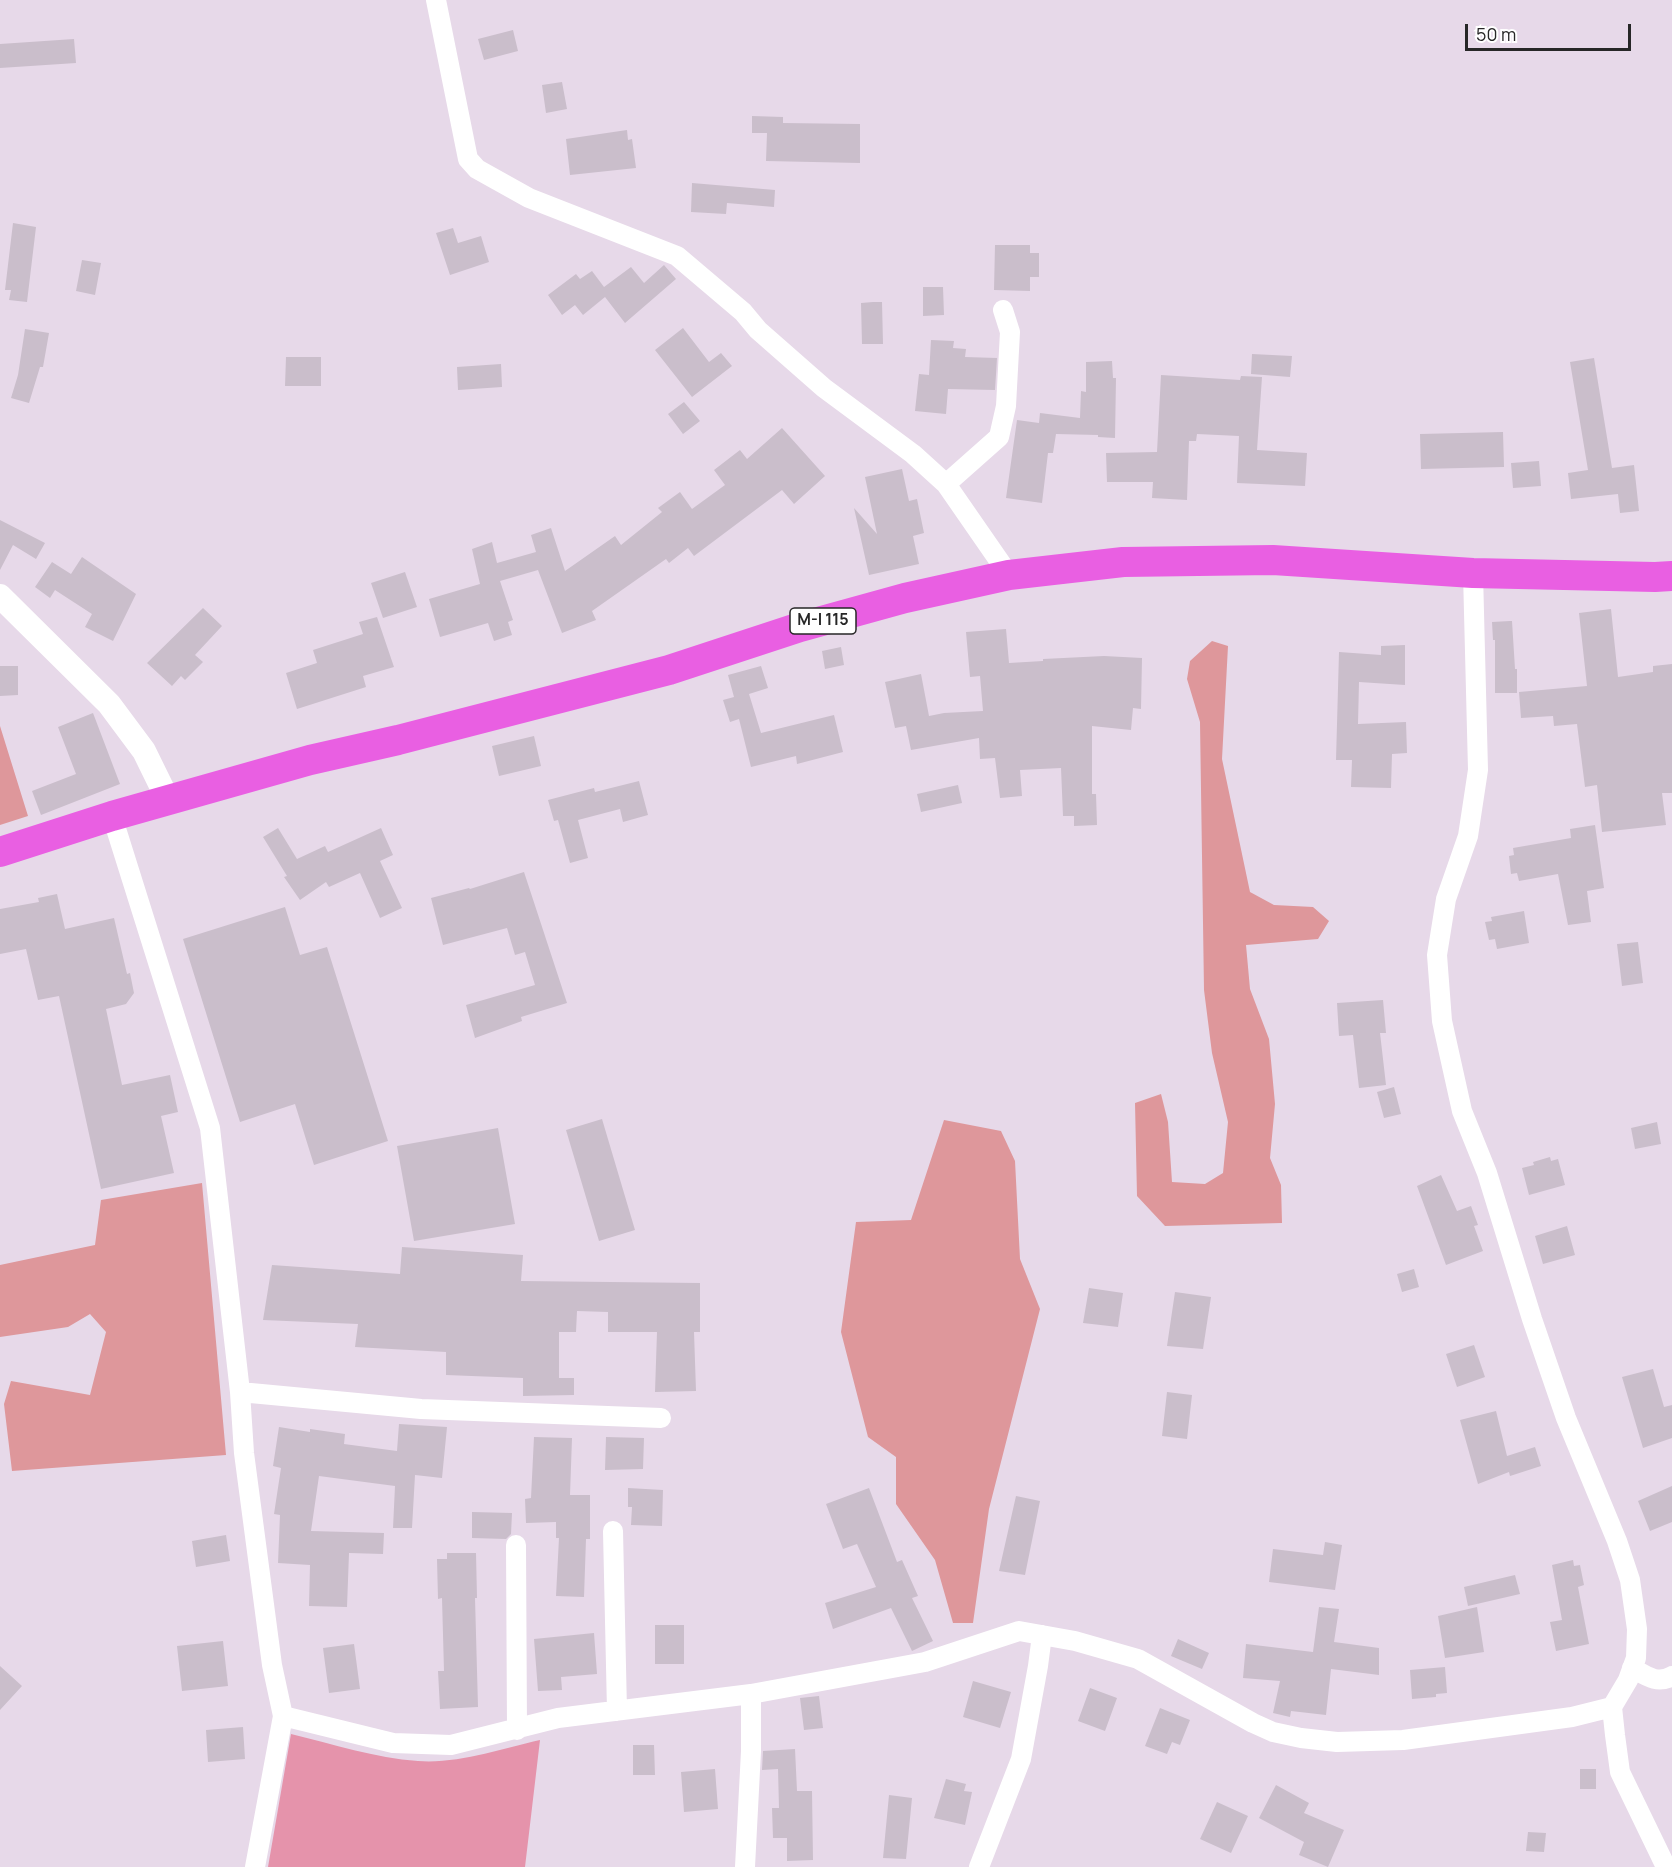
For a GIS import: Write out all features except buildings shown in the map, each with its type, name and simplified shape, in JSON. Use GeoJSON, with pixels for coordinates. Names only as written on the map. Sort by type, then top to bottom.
{"type":"FeatureCollection","features":[{"type":"Feature","properties":{"kind":"main road","name":"M-I 115"},"geometry":{"type":"LineString","coordinates":[[0,852],[112,816],[310,760],[398,740],[669,670],[800,627],[905,598],[1009,575],[1123,562],[1273,560],[1473,573],[1672,576]]}},
{"type":"Feature","properties":{"kind":"street"},"geometry":{"type":"LineString","coordinates":[[436,0],[468,159],[477,169],[529,198],[677,256],[743,312],[758,330],[832,396],[913,454],[946,484],[1009,575]]}},
{"type":"Feature","properties":{"kind":"street"},"geometry":{"type":"LineString","coordinates":[[946,484],[999,437],[1006,406],[1010,332],[1003,310]]}},
{"type":"Feature","properties":{"kind":"street"},"geometry":{"type":"LineString","coordinates":[[1473,573],[1478,770],[1468,836],[1446,899],[1437,956],[1442,1021],[1462,1111],[1487,1173],[1532,1319],[1566,1418],[1617,1541],[1630,1580],[1637,1629],[1636,1658],[1612,1707],[1620,1772],[1666,1867]]}},
{"type":"Feature","properties":{"kind":"street"},"geometry":{"type":"LineString","coordinates":[[0,596],[109,704],[144,751],[168,800]]}},
{"type":"Feature","properties":{"kind":"street"},"geometry":{"type":"LineString","coordinates":[[112,816],[210,1128],[240,1392],[244,1453],[272,1665],[283,1716],[255,1867]]}},
{"type":"Feature","properties":{"kind":"street"},"geometry":{"type":"LineString","coordinates":[[240,1392],[421,1409],[661,1418]]}},
{"type":"Feature","properties":{"kind":"street"},"geometry":{"type":"LineString","coordinates":[[613,1531],[616,1711]]}},
{"type":"Feature","properties":{"kind":"street"},"geometry":{"type":"LineString","coordinates":[[516,1545],[517,1730]]}},
{"type":"Feature","properties":{"kind":"street"},"geometry":{"type":"LineString","coordinates":[[283,1716],[393,1743],[451,1745],[558,1718],[751,1694],[925,1662],[1019,1631],[1075,1641],[1138,1659],[1253,1723],[1273,1732],[1301,1738],[1338,1742],[1403,1740],[1572,1717],[1612,1707]]}},
{"type":"Feature","properties":{"kind":"street"},"geometry":{"type":"LineString","coordinates":[[979,1867],[1021,1759],[1042,1635]]}},
{"type":"Feature","properties":{"kind":"street"},"geometry":{"type":"LineString","coordinates":[[1632,1668],[1653,1679],[1666,1679],[1672,1676]]}},
{"type":"Feature","properties":{"kind":"street"},"geometry":{"type":"LineString","coordinates":[[745,1867],[751,1751],[751,1694]]}},
{"type":"Feature","properties":{"kind":"shaded area"},"geometry":{"type":"Polygon","coordinates":[[[1212,641],[1228,646],[1222,759],[1250,892],[1274,905],[1313,907],[1329,921],[1318,939],[1246,945],[1250,989],[1269,1039],[1275,1104],[1270,1158],[1281,1185],[1282,1223],[1165,1226],[1137,1196],[1135,1103],[1161,1094],[1168,1122],[1172,1182],[1205,1184],[1223,1173],[1228,1122],[1212,1053],[1204,990],[1200,722],[1187,679],[1190,661],[1212,641]]]}},
{"type":"Feature","properties":{"kind":"shaded area"},"geometry":{"type":"Polygon","coordinates":[[[0,726],[28,816],[0,825],[0,726]]]}},
{"type":"Feature","properties":{"kind":"shaded area"},"geometry":{"type":"Polygon","coordinates":[[[944,1120],[1001,1131],[1015,1161],[1020,1259],[1040,1309],[989,1509],[973,1623],[953,1623],[935,1560],[896,1504],[896,1457],[868,1437],[841,1332],[856,1222],[911,1220],[944,1120]]]}},
{"type":"Feature","properties":{"kind":"shaded area"},"geometry":{"type":"Polygon","coordinates":[[[202,1183],[226,1455],[12,1471],[4,1404],[11,1381],[90,1395],[106,1332],[90,1314],[68,1327],[0,1337],[0,1265],[95,1245],[101,1200],[202,1183]]]}},
{"type":"Feature","properties":{"kind":"shaded area"},"geometry":{"type":"Polygon","coordinates":[[[291,1734],[370,1754],[418,1761],[464,1758],[540,1740],[525,1867],[268,1867],[291,1734]]]}}]}
